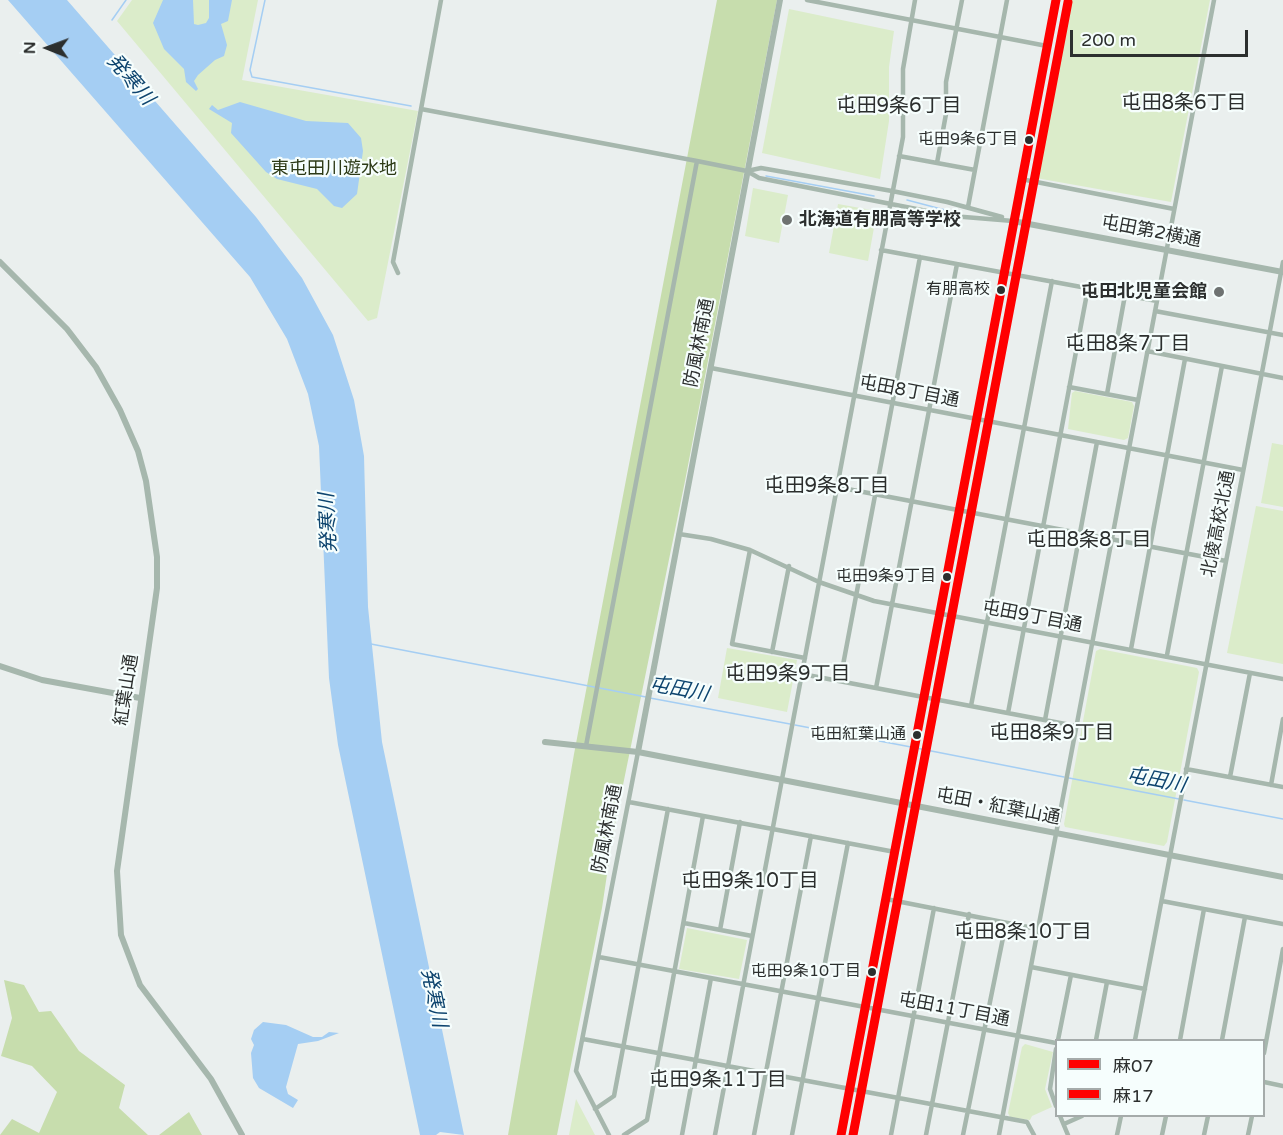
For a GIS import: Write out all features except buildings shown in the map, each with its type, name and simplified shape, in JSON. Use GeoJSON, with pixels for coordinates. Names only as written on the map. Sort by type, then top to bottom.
{"type":"FeatureCollection","features":[{"type":"Feature","properties":{"kind":"street"},"geometry":{"type":"LineString","coordinates":[[398,273],[393,262],[441,0]]}},
{"type":"Feature","properties":{"kind":"street","name":"防風林南通"},"geometry":{"type":"LineString","coordinates":[[609,1135],[576,1071],[780,0]]}},
{"type":"Feature","properties":{"kind":"street"},"geometry":{"type":"LineString","coordinates":[[807,0],[1047,45]]}},
{"type":"Feature","properties":{"kind":"street"},"geometry":{"type":"LineString","coordinates":[[715,1135],[899,156],[904,113],[903,69],[915,0]]}},
{"type":"Feature","properties":{"kind":"street"},"geometry":{"type":"LineString","coordinates":[[938,163],[946,114],[946,82],[962,0]]}},
{"type":"Feature","properties":{"kind":"street"},"geometry":{"type":"LineString","coordinates":[[968,207],[1007,0]]}},
{"type":"Feature","properties":{"kind":"street"},"geometry":{"type":"LineString","coordinates":[[841,1135],[1056,0]]}},
{"type":"Feature","properties":{"kind":"street"},"geometry":{"type":"LineString","coordinates":[[999,1135],[1214,0]]}},
{"type":"Feature","properties":{"kind":"street"},"geometry":{"type":"LineString","coordinates":[[421,109],[747,171],[759,178],[952,216],[1013,221]]}},
{"type":"Feature","properties":{"kind":"street"},"geometry":{"type":"LineString","coordinates":[[899,156],[975,170]]}},
{"type":"Feature","properties":{"kind":"street"},"geometry":{"type":"LineString","coordinates":[[586,746],[697,161]]}},
{"type":"Feature","properties":{"kind":"street"},"geometry":{"type":"LineString","coordinates":[[747,171],[761,168],[892,191],[968,207],[1013,221]]}},
{"type":"Feature","properties":{"kind":"street"},"geometry":{"type":"LineString","coordinates":[[1021,179],[1174,208]]}},
{"type":"Feature","properties":{"kind":"street","name":"屯田第2横通"},"geometry":{"type":"LineString","coordinates":[[1013,221],[1282,272]]}},
{"type":"Feature","properties":{"kind":"street"},"geometry":{"type":"LineString","coordinates":[[881,250],[1157,301]]}},
{"type":"Feature","properties":{"kind":"street"},"geometry":{"type":"LineString","coordinates":[[840,681],[920,257]]}},
{"type":"Feature","properties":{"kind":"street","name":"紅葉山通"},"geometry":{"type":"LineString","coordinates":[[0,262],[67,329],[96,367],[120,410],[138,451],[152,508],[158,557],[157,588],[117,871],[117,903],[121,935],[140,985],[211,1078],[242,1135]]}},
{"type":"Feature","properties":{"kind":"street","name":"北陵高校北通"},"geometry":{"type":"LineString","coordinates":[[1170,855],[1283,262]]}},
{"type":"Feature","properties":{"kind":"street"},"geometry":{"type":"LineString","coordinates":[[876,688],[957,264]]}},
{"type":"Feature","properties":{"kind":"street"},"geometry":{"type":"LineString","coordinates":[[971,706],[1052,281]]}},
{"type":"Feature","properties":{"kind":"street"},"geometry":{"type":"LineString","coordinates":[[1008,713],[1088,288]]}},
{"type":"Feature","properties":{"kind":"street"},"geometry":{"type":"LineString","coordinates":[[1107,394],[1125,295]]}},
{"type":"Feature","properties":{"kind":"street"},"geometry":{"type":"LineString","coordinates":[[1155,311],[1283,335]]}},
{"type":"Feature","properties":{"kind":"street"},"geometry":{"type":"LineString","coordinates":[[1147,351],[1283,378]]}},
{"type":"Feature","properties":{"kind":"street"},"geometry":{"type":"LineString","coordinates":[[1131,649],[1185,359]]}},
{"type":"Feature","properties":{"kind":"street"},"geometry":{"type":"LineString","coordinates":[[1167,655],[1222,366]]}},
{"type":"Feature","properties":{"kind":"street","name":"屯田8丁目通"},"geometry":{"type":"LineString","coordinates":[[711,368],[1243,470]]}},
{"type":"Feature","properties":{"kind":"street"},"geometry":{"type":"LineString","coordinates":[[1069,387],[1138,400]]}},
{"type":"Feature","properties":{"kind":"street"},"geometry":{"type":"LineString","coordinates":[[1045,720],[1097,442]]}},
{"type":"Feature","properties":{"kind":"street"},"geometry":{"type":"LineString","coordinates":[[837,487],[1226,561]]}},
{"type":"Feature","properties":{"kind":"street","name":"屯田9丁目通"},"geometry":{"type":"LineString","coordinates":[[679,534],[750,550],[856,597],[1167,655],[1283,680]]}},
{"type":"Feature","properties":{"kind":"street"},"geometry":{"type":"LineString","coordinates":[[750,550],[732,644],[805,658]]}},
{"type":"Feature","properties":{"kind":"street"},"geometry":{"type":"LineString","coordinates":[[772,652],[789,566]]}},
{"type":"Feature","properties":{"kind":"street"},"geometry":{"type":"LineString","coordinates":[[0,666],[42,680],[140,698]]}},
{"type":"Feature","properties":{"kind":"street"},"geometry":{"type":"LineString","coordinates":[[1230,777],[1250,673]]}},
{"type":"Feature","properties":{"kind":"street"},"geometry":{"type":"LineString","coordinates":[[802,674],[1076,726]]}},
{"type":"Feature","properties":{"kind":"street"},"geometry":{"type":"LineString","coordinates":[[1271,785],[1283,719]]}},
{"type":"Feature","properties":{"kind":"street","name":"屯田・紅葉山通"},"geometry":{"type":"LineString","coordinates":[[545,742],[638,752],[1283,877]]}},
{"type":"Feature","properties":{"kind":"street"},"geometry":{"type":"LineString","coordinates":[[1186,769],[1283,787]]}},
{"type":"Feature","properties":{"kind":"street"},"geometry":{"type":"LineString","coordinates":[[629,802],[895,852]]}},
{"type":"Feature","properties":{"kind":"street"},"geometry":{"type":"LineString","coordinates":[[595,1109],[614,1096],[668,809]]}},
{"type":"Feature","properties":{"kind":"street"},"geometry":{"type":"LineString","coordinates":[[624,1135],[647,1120],[704,816]]}},
{"type":"Feature","properties":{"kind":"street"},"geometry":{"type":"LineString","coordinates":[[720,930],[740,822]]}},
{"type":"Feature","properties":{"kind":"street"},"geometry":{"type":"LineString","coordinates":[[754,1135],[811,836]]}},
{"type":"Feature","properties":{"kind":"street"},"geometry":{"type":"LineString","coordinates":[[792,1135],[848,843]]}},
{"type":"Feature","properties":{"kind":"street"},"geometry":{"type":"LineString","coordinates":[[1135,1039],[1170,855]]}},
{"type":"Feature","properties":{"kind":"street"},"geometry":{"type":"LineString","coordinates":[[886,899],[1038,929]]}},
{"type":"Feature","properties":{"kind":"street"},"geometry":{"type":"LineString","coordinates":[[1162,901],[1283,924]]}},
{"type":"Feature","properties":{"kind":"street"},"geometry":{"type":"LineString","coordinates":[[891,1135],[934,908]]}},
{"type":"Feature","properties":{"kind":"street"},"geometry":{"type":"LineString","coordinates":[[1180,1039],[1204,909]]}},
{"type":"Feature","properties":{"kind":"street"},"geometry":{"type":"LineString","coordinates":[[926,1135],[969,914]]}},
{"type":"Feature","properties":{"kind":"street"},"geometry":{"type":"LineString","coordinates":[[1222,1039],[1245,916]]}},
{"type":"Feature","properties":{"kind":"street"},"geometry":{"type":"LineString","coordinates":[[684,923],[752,936]]}},
{"type":"Feature","properties":{"kind":"street"},"geometry":{"type":"LineString","coordinates":[[963,1135],[1006,923]]}},
{"type":"Feature","properties":{"kind":"street"},"geometry":{"type":"LineString","coordinates":[[1265,1043],[1283,949]]}},
{"type":"Feature","properties":{"kind":"street","name":"屯田11丁目通"},"geometry":{"type":"LineString","coordinates":[[599,957],[1055,1042]]}},
{"type":"Feature","properties":{"kind":"street"},"geometry":{"type":"LineString","coordinates":[[1031,967],[1145,989]]}},
{"type":"Feature","properties":{"kind":"street"},"geometry":{"type":"LineString","coordinates":[[1058,1039],[1071,975]]}},
{"type":"Feature","properties":{"kind":"street"},"geometry":{"type":"LineString","coordinates":[[682,1135],[711,978]]}},
{"type":"Feature","properties":{"kind":"street"},"geometry":{"type":"LineString","coordinates":[[1096,1039],[1107,982]]}},
{"type":"Feature","properties":{"kind":"street"},"geometry":{"type":"LineString","coordinates":[[583,1039],[1027,1122],[1034,1135]]}},
{"type":"Feature","properties":{"kind":"street"},"geometry":{"type":"LineString","coordinates":[[1055,1056],[1050,1089],[1055,1103]]}},
{"type":"Feature","properties":{"kind":"street"},"geometry":{"type":"LineString","coordinates":[[1265,1082],[1283,1086]]}},
{"type":"Feature","properties":{"kind":"street"},"geometry":{"type":"LineString","coordinates":[[1060,1117],[1068,1135]]}},
{"type":"Feature","properties":{"kind":"street"},"geometry":{"type":"LineString","coordinates":[[1064,1124],[1080,1117]]}},
{"type":"Feature","properties":{"kind":"street"},"geometry":{"type":"LineString","coordinates":[[1117,1135],[1121,1117]]}},
{"type":"Feature","properties":{"kind":"street"},"geometry":{"type":"LineString","coordinates":[[1162,1135],[1166,1117]]}},
{"type":"Feature","properties":{"kind":"street"},"geometry":{"type":"LineString","coordinates":[[1204,1135],[1208,1117]]}},
{"type":"Feature","properties":{"kind":"street"},"geometry":{"type":"LineString","coordinates":[[1248,1135],[1252,1117]]}},
{"type":"Feature","properties":{"kind":"green space","name":"東屯田川遊水地"},"geometry":{"type":"Polygon","coordinates":[[[132,0],[258,0],[242,80],[418,111],[377,318],[368,321],[117,21],[132,0]]]}},
{"type":"Feature","properties":{"kind":"green space"},"geometry":{"type":"Polygon","coordinates":[[[717,0],[777,0],[685,481],[613,834],[602,908],[557,1135],[508,1135],[574,754],[717,0]]]}},
{"type":"Feature","properties":{"kind":"green space"},"geometry":{"type":"Polygon","coordinates":[[[1065,0],[1210,0],[1171,202],[1036,178],[1032,173],[1065,0]]]}},
{"type":"Feature","properties":{"kind":"green space"},"geometry":{"type":"Polygon","coordinates":[[[789,9],[894,31],[889,67],[889,121],[880,179],[762,153],[789,9]]]}},
{"type":"Feature","properties":{"kind":"green space"},"geometry":{"type":"Polygon","coordinates":[[[753,188],[788,195],[779,243],[745,236],[753,188]]]}},
{"type":"Feature","properties":{"kind":"green space"},"geometry":{"type":"Polygon","coordinates":[[[838,204],[877,211],[868,261],[829,253],[838,204]]]}},
{"type":"Feature","properties":{"kind":"green space"},"geometry":{"type":"Polygon","coordinates":[[[1075,391],[1132,402],[1134,406],[1128,438],[1124,440],[1068,429],[1072,393],[1075,391]]]}},
{"type":"Feature","properties":{"kind":"green space"},"geometry":{"type":"Polygon","coordinates":[[[1272,443],[1283,445],[1283,507],[1261,503],[1272,443]]]}},
{"type":"Feature","properties":{"kind":"green space"},"geometry":{"type":"Polygon","coordinates":[[[1256,506],[1283,511],[1283,664],[1227,653],[1256,506]]]}},
{"type":"Feature","properties":{"kind":"green space"},"geometry":{"type":"Polygon","coordinates":[[[727,648],[797,660],[787,712],[718,698],[727,648]]]}},
{"type":"Feature","properties":{"kind":"green space"},"geometry":{"type":"Polygon","coordinates":[[[1100,649],[1197,668],[1199,672],[1167,842],[1164,846],[1065,827],[1064,824],[1096,651],[1100,649]]]}},
{"type":"Feature","properties":{"kind":"green space"},"geometry":{"type":"Polygon","coordinates":[[[687,928],[747,940],[739,979],[679,969],[687,928]]]}},
{"type":"Feature","properties":{"kind":"green space"},"geometry":{"type":"Polygon","coordinates":[[[4,980],[24,985],[39,1012],[51,1011],[79,1051],[125,1085],[119,1108],[148,1135],[0,1135],[12,1119],[39,1133],[57,1092],[32,1066],[1,1056],[12,1018],[4,980]]]}},
{"type":"Feature","properties":{"kind":"green space"},"geometry":{"type":"Polygon","coordinates":[[[1025,1044],[1053,1052],[1045,1089],[1052,1107],[1032,1116],[1030,1120],[1010,1117],[1008,1113],[1022,1047],[1025,1044]]]}},
{"type":"Feature","properties":{"kind":"green space"},"geometry":{"type":"Polygon","coordinates":[[[576,1099],[595,1135],[569,1135],[576,1099]]]}},
{"type":"Feature","properties":{"kind":"green space"},"geometry":{"type":"Polygon","coordinates":[[[189,1112],[202,1135],[159,1135],[189,1112]]]}},
{"type":"Feature","properties":{"kind":"water","name":"発寒川"},"geometry":{"type":"Polygon","coordinates":[[[8,0],[67,0],[256,217],[302,278],[333,335],[354,400],[364,456],[368,607],[382,742],[464,1135],[440,1132],[436,1135],[420,1135],[338,745],[329,678],[319,446],[308,394],[287,339],[250,277],[8,0]]]}},
{"type":"Feature","properties":{"kind":"water"},"geometry":{"type":"Polygon","coordinates":[[[163,0],[193,0],[194,24],[198,25],[206,23],[209,18],[209,0],[232,0],[228,21],[221,24],[227,45],[224,56],[215,60],[198,75],[194,81],[198,89],[196,91],[186,82],[184,69],[164,49],[153,23],[163,0]]]}},
{"type":"Feature","properties":{"kind":"water"},"geometry":{"type":"Polygon","coordinates":[[[240,102],[306,121],[348,123],[361,138],[363,151],[357,194],[342,208],[334,206],[317,189],[277,179],[266,172],[231,133],[232,123],[209,109],[212,105],[218,110],[240,102]]]}},
{"type":"Feature","properties":{"kind":"water"},"geometry":{"type":"Polygon","coordinates":[[[263,1022],[286,1025],[313,1037],[322,1037],[329,1032],[339,1033],[318,1041],[298,1044],[286,1087],[288,1094],[298,1100],[293,1108],[259,1088],[253,1078],[251,1053],[254,1045],[251,1039],[254,1030],[263,1022]]]}},
{"type":"Feature","properties":{"kind":"waterway"},"geometry":{"type":"LineString","coordinates":[[112,20],[126,0]]}},
{"type":"Feature","properties":{"kind":"waterway"},"geometry":{"type":"LineString","coordinates":[[265,0],[250,70],[252,77],[411,106]]}},
{"type":"Feature","properties":{"kind":"waterway"},"geometry":{"type":"LineString","coordinates":[[766,176],[874,196]]}},
{"type":"Feature","properties":{"kind":"waterway"},"geometry":{"type":"LineString","coordinates":[[907,200],[945,210]]}},
{"type":"Feature","properties":{"kind":"waterway","name":"屯田川"},"geometry":{"type":"LineString","coordinates":[[371,644],[646,697]]}},
{"type":"Feature","properties":{"kind":"waterway","name":"屯田川"},"geometry":{"type":"LineString","coordinates":[[650,698],[790,724]]}},
{"type":"Feature","properties":{"kind":"waterway","name":"屯田川"},"geometry":{"type":"LineString","coordinates":[[795,725],[911,747]]}},
{"type":"Feature","properties":{"kind":"waterway","name":"屯田川"},"geometry":{"type":"LineString","coordinates":[[916,748],[1064,777]]}},
{"type":"Feature","properties":{"kind":"waterway","name":"屯田川"},"geometry":{"type":"LineString","coordinates":[[1069,778],[1179,799]]}},
{"type":"Feature","properties":{"kind":"waterway","name":"屯田川"},"geometry":{"type":"LineString","coordinates":[[1184,800],[1283,819]]}},
{"type":"Feature","properties":{"kind":"transit line","name":"麻07"},"geometry":{"type":"LineString","coordinates":[[841,1135],[1056,0]]}},
{"type":"Feature","properties":{"kind":"transit line","name":"麻17"},"geometry":{"type":"LineString","coordinates":[[853,1135],[1068,2]]}},
{"type":"Feature","properties":{"kind":"place","name":"屯田9条6丁目"},"geometry":{"type":"Point","coordinates":[1029,140]}},
{"type":"Feature","properties":{"kind":"place","name":"北海道有朋高等学校"},"geometry":{"type":"Point","coordinates":[787,220]}},
{"type":"Feature","properties":{"kind":"place","name":"有朋高校"},"geometry":{"type":"Point","coordinates":[1001,290]}},
{"type":"Feature","properties":{"kind":"place","name":"屯田北児童会館"},"geometry":{"type":"Point","coordinates":[1219,292]}},
{"type":"Feature","properties":{"kind":"place","name":"屯田9条9丁目"},"geometry":{"type":"Point","coordinates":[947,577]}},
{"type":"Feature","properties":{"kind":"place","name":"屯田紅葉山通"},"geometry":{"type":"Point","coordinates":[917,735]}},
{"type":"Feature","properties":{"kind":"place","name":"屯田9条10丁目"},"geometry":{"type":"Point","coordinates":[872,972]}},
{"type":"Feature","properties":{"kind":"district","name":"屯田8条6丁目"},"geometry":{"type":"Point","coordinates":[1184,104]}},
{"type":"Feature","properties":{"kind":"district","name":"屯田9条6丁目"},"geometry":{"type":"Point","coordinates":[899,107]}},
{"type":"Feature","properties":{"kind":"district","name":"屯田8条7丁目"},"geometry":{"type":"Point","coordinates":[1128,345]}},
{"type":"Feature","properties":{"kind":"district","name":"屯田9条8丁目"},"geometry":{"type":"Point","coordinates":[827,487]}},
{"type":"Feature","properties":{"kind":"district","name":"屯田8条8丁目"},"geometry":{"type":"Point","coordinates":[1089,541]}},
{"type":"Feature","properties":{"kind":"district","name":"屯田9条9丁目"},"geometry":{"type":"Point","coordinates":[788,675]}},
{"type":"Feature","properties":{"kind":"district","name":"屯田8条9丁目"},"geometry":{"type":"Point","coordinates":[1052,734]}},
{"type":"Feature","properties":{"kind":"district","name":"屯田9条10丁目"},"geometry":{"type":"Point","coordinates":[750,882]}},
{"type":"Feature","properties":{"kind":"district","name":"屯田8条10丁目"},"geometry":{"type":"Point","coordinates":[1023,933]}},
{"type":"Feature","properties":{"kind":"district","name":"屯田9条11丁目"},"geometry":{"type":"Point","coordinates":[718,1081]}}]}
